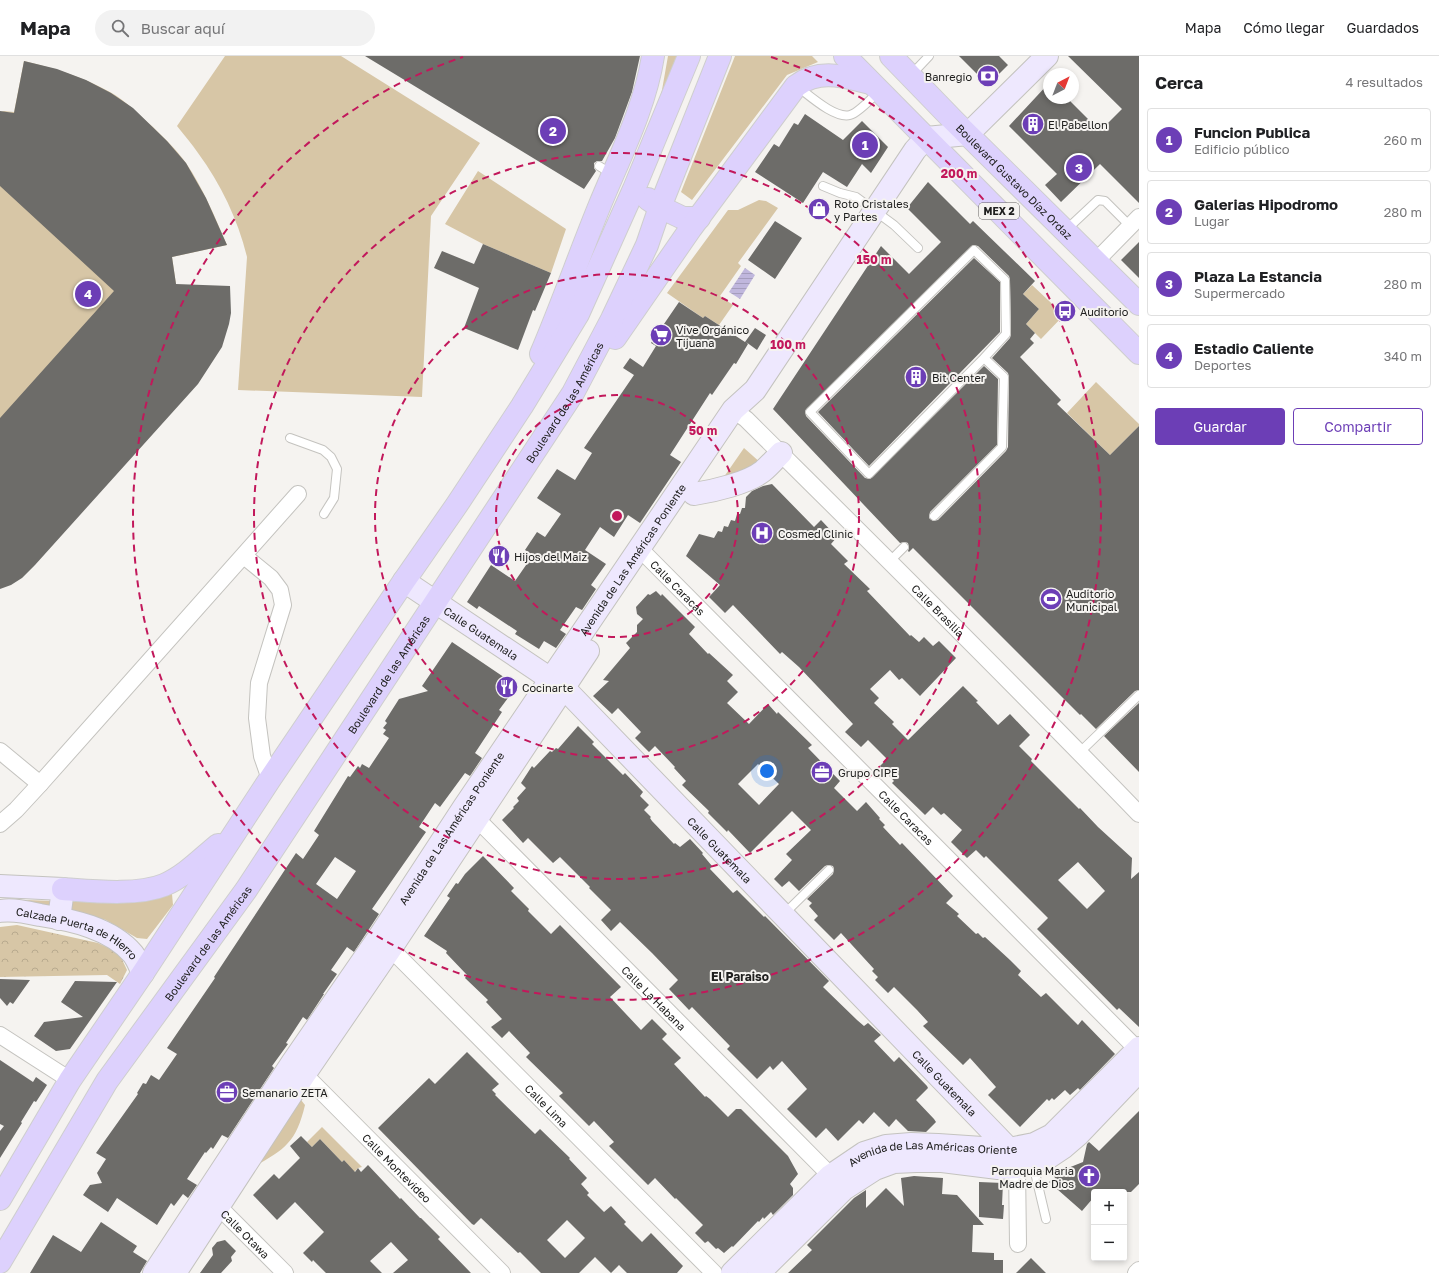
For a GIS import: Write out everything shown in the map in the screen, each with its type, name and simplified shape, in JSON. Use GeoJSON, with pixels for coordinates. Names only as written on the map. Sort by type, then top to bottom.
{"type":"FeatureCollection","features":[{"type":"Feature","properties":{"kind":"main road"},"geometry":{"type":"LineString","coordinates":[[511,423],[557,317],[606,170],[642,104],[650,79],[654,56]]}},
{"type":"Feature","properties":{"kind":"main road"},"geometry":{"type":"LineString","coordinates":[[0,1199],[70,1080],[143,973],[270,779],[456,506],[511,423],[578,314],[634,189],[689,56]]}},
{"type":"Feature","properties":{"kind":"main road","name":"Boulevard de las Américas"},"geometry":{"type":"LineString","coordinates":[[0,1262],[107,1081],[246,890],[573,393],[595,355],[647,245],[660,207],[720,56]]}},
{"type":"Feature","properties":{"kind":"main road","name":"MEX 2"},"geometry":{"type":"LineString","coordinates":[[845,56],[1139,353]]}},
{"type":"Feature","properties":{"kind":"main road","name":"Boulevard Gustavo Díaz Ordaz"},"geometry":{"type":"LineString","coordinates":[[902,63],[968,134],[1139,304]]}},
{"type":"Feature","properties":{"kind":"main road"},"geometry":{"type":"LineString","coordinates":[[573,393],[624,326],[699,218],[796,86],[809,78],[828,75],[875,87]]}},
{"type":"Feature","properties":{"kind":"main road"},"geometry":{"type":"LineString","coordinates":[[606,170],[660,207],[683,218],[699,218]]}},
{"type":"Feature","properties":{"kind":"main road"},"geometry":{"type":"LineString","coordinates":[[63,889],[119,891],[142,890],[164,885],[184,873],[236,830]]}},
{"type":"Feature","properties":{"kind":"street"},"geometry":{"type":"LineString","coordinates":[[926,138],[968,134],[1047,56]]}},
{"type":"Feature","properties":{"kind":"street","name":"Avenida de Las Américas Poniente"},"geometry":{"type":"LineString","coordinates":[[645,554],[694,494],[755,390],[915,150],[926,138]]}},
{"type":"Feature","properties":{"kind":"street"},"geometry":{"type":"LineString","coordinates":[[1096,261],[1135,222]]}},
{"type":"Feature","properties":{"kind":"street","name":"Avenida de Las Américas Poniente"},"geometry":{"type":"LineString","coordinates":[[154,1273],[212,1200],[298,1069],[385,943],[557,683],[740,414]]}},
{"type":"Feature","properties":{"kind":"street","name":"Calle Brasilia"},"geometry":{"type":"LineString","coordinates":[[740,414],[890,561],[1080,752],[1139,814]]}},
{"type":"Feature","properties":{"kind":"street"},"geometry":{"type":"LineString","coordinates":[[694,494],[720,490],[754,476],[763,471],[781,453]]}},
{"type":"Feature","properties":{"kind":"street"},"geometry":{"type":"LineString","coordinates":[[0,824],[16,810],[40,784],[298,494]]}},
{"type":"Feature","properties":{"kind":"street","name":"Calle Caracas"},"geometry":{"type":"LineString","coordinates":[[645,554],[1139,1055]]}},
{"type":"Feature","properties":{"kind":"street"},"geometry":{"type":"LineString","coordinates":[[244,556],[271,578],[280,590],[283,605],[259,683],[257,718],[262,756],[270,779]]}},
{"type":"Feature","properties":{"kind":"street","name":"Calle Guatemala"},"geometry":{"type":"LineString","coordinates":[[404,581],[557,683],[784,915],[1025,1156]]}},
{"type":"Feature","properties":{"kind":"street"},"geometry":{"type":"LineString","coordinates":[[0,751],[40,784]]}},
{"type":"Feature","properties":{"kind":"street","name":"Calle La Habana"},"geometry":{"type":"LineString","coordinates":[[471,812],[837,1182]]}},
{"type":"Feature","properties":{"kind":"street"},"geometry":{"type":"LineString","coordinates":[[0,886],[63,889],[59,918]]}},
{"type":"Feature","properties":{"kind":"street","name":"Calzada Puerta de Hierro"},"geometry":{"type":"LineString","coordinates":[[0,911],[6,910],[26,912],[59,918],[93,928],[115,939],[133,954],[143,973]]}},
{"type":"Feature","properties":{"kind":"street","name":"Calle Lima"},"geometry":{"type":"LineString","coordinates":[[385,943],[714,1273]]}},
{"type":"Feature","properties":{"kind":"street"},"geometry":{"type":"LineString","coordinates":[[0,1034],[70,1080]]}},
{"type":"Feature","properties":{"kind":"street","name":"Avenida de Las Américas Oriente"},"geometry":{"type":"LineString","coordinates":[[759,1273],[837,1182],[864,1153],[886,1146],[938,1145],[997,1150],[1025,1156],[1034,1144],[1052,1135],[1139,1055]]}},
{"type":"Feature","properties":{"kind":"street","name":"Calle Montevideo"},"geometry":{"type":"LineString","coordinates":[[298,1069],[502,1273]]}},
{"type":"Feature","properties":{"kind":"street"},"geometry":{"type":"LineString","coordinates":[[1018,1244],[1025,1156]]}},
{"type":"Feature","properties":{"kind":"street","name":"Avenida de Las Américas Oriente"},"geometry":{"type":"LineString","coordinates":[[732,1273],[837,1182]]}},
{"type":"Feature","properties":{"kind":"street","name":"Avenida de Las Américas Poniente"},"geometry":{"type":"LineString","coordinates":[[174,1273],[212,1200]]}},
{"type":"Feature","properties":{"kind":"street","name":"Calle Otawa"},"geometry":{"type":"LineString","coordinates":[[212,1200],[285,1273]]}},
{"type":"Feature","properties":{"kind":"street"},"geometry":{"type":"LineString","coordinates":[[1136,1273],[1139,1270]]}},
{"type":"Feature","properties":{"kind":"lane"},"geometry":{"type":"LineString","coordinates":[[902,63],[930,56]]}},
{"type":"Feature","properties":{"kind":"lane"},"geometry":{"type":"LineString","coordinates":[[796,86],[841,116],[851,115],[875,87]]}},
{"type":"Feature","properties":{"kind":"lane"},"geometry":{"type":"LineString","coordinates":[[823,186],[840,193],[856,197],[894,225],[918,248]]}},
{"type":"Feature","properties":{"kind":"lane"},"geometry":{"type":"LineString","coordinates":[[1066,231],[1098,200],[1105,201],[1135,222]]}},
{"type":"Feature","properties":{"kind":"lane"},"geometry":{"type":"LineString","coordinates":[[974,250],[1005,280],[1006,334],[984,358],[869,474],[810,412],[974,250]]}},
{"type":"Feature","properties":{"kind":"lane"},"geometry":{"type":"LineString","coordinates":[[934,516],[1002,447],[1004,378],[984,358]]}},
{"type":"Feature","properties":{"kind":"lane"},"geometry":{"type":"LineString","coordinates":[[290,438],[323,450],[331,457],[337,469],[334,498],[324,514]]}},
{"type":"Feature","properties":{"kind":"lane"},"geometry":{"type":"LineString","coordinates":[[890,561],[904,547]]}},
{"type":"Feature","properties":{"kind":"lane"},"geometry":{"type":"LineString","coordinates":[[1080,752],[1139,695]]}},
{"type":"Feature","properties":{"kind":"lane"},"geometry":{"type":"LineString","coordinates":[[784,915],[829,870]]}},
{"type":"Feature","properties":{"kind":"lane"},"geometry":{"type":"LineString","coordinates":[[1025,1156],[1046,1219]]}},
{"type":"Feature","properties":{"kind":"green space"},"geometry":{"type":"Polygon","coordinates":[[[225,56],[341,56],[480,143],[431,216],[422,397],[238,390],[247,257],[239,230],[228,203],[214,177],[193,146],[177,126],[225,56]]]}},
{"type":"Feature","properties":{"kind":"green space"},"geometry":{"type":"Polygon","coordinates":[[[668,56],[679,56],[659,107],[668,56]]]}},
{"type":"Feature","properties":{"kind":"green space"},"geometry":{"type":"Polygon","coordinates":[[[735,56],[812,56],[818,62],[787,75],[692,200],[681,192],[735,56]]]}},
{"type":"Feature","properties":{"kind":"green space"},"geometry":{"type":"Polygon","coordinates":[[[24,61],[68,74],[110,92],[132,108],[153,127],[179,153],[198,182],[227,245],[172,257],[176,284],[0,513],[0,112],[14,112],[24,61]]]}},
{"type":"Feature","properties":{"kind":"green space"},"geometry":{"type":"Polygon","coordinates":[[[478,171],[566,229],[551,273],[483,244],[445,224],[478,171]]]}},
{"type":"Feature","properties":{"kind":"green space"},"geometry":{"type":"Polygon","coordinates":[[[759,200],[766,201],[778,208],[738,263],[741,266],[720,296],[733,305],[719,325],[705,316],[703,318],[667,293],[728,210],[738,210],[759,200]]]}},
{"type":"Feature","properties":{"kind":"green space"},"geometry":{"type":"Polygon","coordinates":[[[1032,285],[1064,315],[1041,339],[1026,324],[1039,309],[1023,294],[1032,285]]]}},
{"type":"Feature","properties":{"kind":"green space"},"geometry":{"type":"Polygon","coordinates":[[[1096,382],[1139,424],[1139,426],[1110,455],[1067,413],[1096,382]]]}},
{"type":"Feature","properties":{"kind":"green space"},"geometry":{"type":"Polygon","coordinates":[[[744,448],[762,464],[719,484],[744,448]]]}},
{"type":"Feature","properties":{"kind":"green space"},"geometry":{"type":"Polygon","coordinates":[[[172,894],[173,905],[147,939],[137,938],[106,920],[25,900],[113,903],[172,894]]]}},
{"type":"Feature","properties":{"kind":"green space"},"geometry":{"type":"Polygon","coordinates":[[[17,925],[98,943],[119,953],[127,970],[120,984],[107,975],[0,977],[0,927],[17,925]]]}},
{"type":"Feature","properties":{"kind":"green space"},"geometry":{"type":"Polygon","coordinates":[[[301,1100],[305,1105],[298,1128],[288,1144],[252,1168],[301,1100]]]}},
{"type":"Feature","properties":{"kind":"green space"},"geometry":{"type":"Polygon","coordinates":[[[322,1127],[362,1167],[358,1168],[353,1173],[344,1160],[342,1162],[320,1139],[312,1147],[307,1142],[322,1127]]]}},
{"type":"Feature","properties":{"kind":"shaded area"},"geometry":{"type":"Polygon","coordinates":[[[745,268],[755,275],[740,299],[729,292],[745,268]]]}},
{"type":"Feature","properties":{"kind":"building"},"geometry":{"type":"Polygon","coordinates":[[[365,56],[640,56],[632,92],[615,138],[602,161],[597,161],[594,163],[594,168],[596,171],[584,189],[365,56]]]}},
{"type":"Feature","properties":{"kind":"building","name":"Banregio"},"geometry":{"type":"Polygon","coordinates":[[[959,56],[999,56],[1008,65],[988,85],[959,56]]]}},
{"type":"Feature","properties":{"kind":"building"},"geometry":{"type":"Polygon","coordinates":[[[1068,56],[1139,56],[1139,203],[1100,164],[1061,202],[1045,185],[1057,174],[1009,126],[1043,89],[1043,104],[1073,104],[1100,131],[1122,109],[1068,56]]]}},
{"type":"Feature","properties":{"kind":"building"},"geometry":{"type":"Polygon","coordinates":[[[24,61],[57,69],[86,80],[111,93],[133,108],[167,141],[186,163],[206,198],[227,245],[172,257],[176,284],[230,286],[231,313],[222,347],[198,384],[35,565],[22,578],[11,585],[0,589],[0,418],[114,291],[0,186],[0,111],[14,113],[24,61]]]}},
{"type":"Feature","properties":{"kind":"building"},"geometry":{"type":"Polygon","coordinates":[[[805,114],[843,140],[862,121],[888,147],[871,173],[862,164],[847,187],[823,172],[803,203],[755,172],[774,144],[779,147],[794,123],[798,125],[805,114]]]}},
{"type":"Feature","properties":{"kind":"building"},"geometry":{"type":"Polygon","coordinates":[[[928,182],[970,224],[973,221],[1035,281],[1023,294],[1039,309],[1026,324],[1035,333],[1030,339],[1034,343],[1020,357],[1061,400],[1057,404],[1110,455],[1139,426],[1139,690],[1135,691],[1096,729],[1081,714],[1080,715],[913,548],[909,552],[908,543],[900,543],[773,409],[881,246],[909,274],[941,242],[907,208],[928,182]],[[973,245],[805,411],[806,416],[865,478],[870,479],[984,366],[998,379],[997,445],[930,512],[929,518],[933,521],[938,520],[1006,451],[1008,447],[1009,377],[1008,373],[992,358],[1010,338],[1011,334],[1010,280],[1009,276],[978,246],[973,245]]]}},
{"type":"Feature","properties":{"kind":"building"},"geometry":{"type":"Polygon","coordinates":[[[775,221],[802,238],[775,279],[748,260],[775,221]]]}},
{"type":"Feature","properties":{"kind":"building"},"geometry":{"type":"Polygon","coordinates":[[[1139,242],[1139,278],[1121,260],[1139,242]]]}},
{"type":"Feature","properties":{"kind":"building"},"geometry":{"type":"Polygon","coordinates":[[[483,244],[551,273],[535,311],[533,310],[518,350],[464,328],[479,288],[434,268],[442,251],[474,264],[483,244]]]}},
{"type":"Feature","properties":{"kind":"building"},"geometry":{"type":"Polygon","coordinates":[[[974,258],[1000,282],[1000,332],[869,466],[818,412],[974,258]]]}},
{"type":"Feature","properties":{"kind":"building"},"geometry":{"type":"Polygon","coordinates":[[[679,302],[703,318],[705,316],[745,342],[755,328],[766,335],[757,350],[746,342],[748,344],[736,364],[734,363],[712,395],[710,393],[670,455],[681,462],[640,523],[628,515],[614,537],[600,527],[585,550],[606,564],[591,585],[596,589],[582,610],[576,607],[560,630],[566,634],[556,648],[544,641],[539,649],[515,634],[517,631],[479,606],[477,609],[467,602],[491,565],[515,581],[533,555],[525,550],[537,532],[545,537],[561,514],[537,498],[557,469],[575,480],[592,453],[584,448],[634,375],[623,368],[630,358],[643,367],[656,346],[651,343],[679,302]]]}},
{"type":"Feature","properties":{"kind":"building"},"geometry":{"type":"Polygon","coordinates":[[[772,484],[814,527],[821,520],[837,537],[831,544],[848,561],[844,564],[870,589],[867,591],[910,636],[911,635],[919,642],[924,637],[933,646],[939,641],[956,658],[920,696],[902,678],[899,680],[890,670],[870,689],[879,698],[874,703],[894,722],[892,724],[908,740],[963,686],[998,725],[1010,714],[1030,735],[1019,746],[1032,759],[1031,761],[1079,809],[1080,808],[1098,827],[1132,858],[1131,879],[1139,872],[1139,1027],[1119,1008],[1117,1010],[1037,929],[1048,918],[986,856],[984,858],[976,850],[967,858],[951,842],[962,830],[944,813],[941,815],[933,807],[925,815],[892,783],[894,781],[880,766],[887,759],[868,740],[861,747],[845,732],[853,724],[799,667],[782,652],[780,654],[733,605],[725,613],[709,597],[720,585],[686,556],[699,534],[714,538],[718,531],[722,532],[724,526],[728,527],[731,520],[735,521],[737,514],[740,514],[742,508],[745,508],[746,497],[752,491],[772,484]],[[1078,862],[1058,880],[1087,909],[1105,891],[1078,862]]]}},
{"type":"Feature","properties":{"kind":"building"},"geometry":{"type":"Polygon","coordinates":[[[656,591],[661,596],[662,594],[695,627],[689,634],[708,654],[709,653],[733,675],[727,681],[738,692],[727,703],[749,724],[768,704],[777,714],[778,712],[812,745],[808,748],[840,781],[834,788],[857,811],[866,802],[885,825],[883,827],[900,845],[902,843],[953,896],[946,903],[959,914],[957,916],[976,934],[978,933],[983,938],[985,937],[1010,960],[1021,971],[1018,975],[1041,997],[1046,993],[1078,1025],[1082,1020],[1115,1054],[1080,1090],[1078,1088],[1070,1095],[1065,1090],[1054,1100],[1052,1098],[1049,1101],[1047,1099],[1020,1127],[988,1095],[996,1087],[970,1058],[963,1065],[923,1026],[928,1022],[894,987],[888,993],[875,980],[878,977],[872,971],[874,969],[841,933],[834,940],[814,920],[818,916],[809,906],[812,903],[807,899],[833,874],[833,866],[825,866],[799,891],[789,881],[782,887],[774,879],[792,860],[786,854],[811,830],[792,811],[750,853],[728,830],[727,832],[708,813],[709,811],[682,785],[686,781],[655,746],[649,752],[635,738],[641,732],[618,708],[612,714],[593,696],[609,681],[603,680],[630,648],[626,643],[637,632],[637,625],[643,619],[637,614],[636,607],[648,594],[650,595],[656,591]],[[758,764],[738,784],[759,805],[779,784],[758,764]]]}},
{"type":"Feature","properties":{"kind":"building"},"geometry":{"type":"Polygon","coordinates":[[[452,642],[517,686],[499,710],[502,712],[475,753],[482,758],[470,776],[465,773],[440,807],[435,803],[419,827],[426,832],[372,909],[379,914],[354,952],[347,947],[331,970],[337,974],[307,1020],[303,1017],[286,1043],[288,1044],[272,1066],[274,1068],[228,1138],[222,1135],[213,1149],[211,1147],[206,1153],[205,1152],[187,1179],[197,1185],[188,1198],[183,1194],[174,1206],[171,1203],[157,1225],[117,1198],[108,1212],[83,1195],[90,1185],[102,1183],[97,1173],[106,1159],[96,1153],[138,1094],[137,1093],[143,1083],[146,1084],[151,1075],[159,1080],[177,1054],[167,1048],[215,978],[214,977],[296,853],[303,859],[319,835],[314,831],[348,776],[350,777],[358,766],[360,768],[362,764],[369,768],[389,738],[383,734],[386,730],[383,728],[387,723],[385,721],[399,699],[428,691],[422,686],[452,642]],[[335,857],[316,884],[337,899],[356,871],[335,857]]]}},
{"type":"Feature","properties":{"kind":"building"},"geometry":{"type":"Polygon","coordinates":[[[1139,703],[1139,772],[1104,736],[1139,703]]]}},
{"type":"Feature","properties":{"kind":"building"},"geometry":{"type":"Polygon","coordinates":[[[578,726],[594,742],[592,744],[623,775],[625,773],[643,792],[640,796],[649,805],[644,810],[651,817],[650,818],[652,821],[674,844],[675,843],[680,847],[690,839],[703,853],[702,854],[712,866],[710,869],[733,893],[737,890],[764,917],[765,916],[829,981],[823,987],[864,1026],[868,1023],[881,1035],[874,1041],[894,1062],[899,1057],[927,1086],[928,1088],[916,1100],[936,1122],[926,1132],[908,1131],[896,1119],[889,1127],[874,1112],[863,1124],[859,1120],[838,1141],[826,1128],[816,1138],[787,1109],[807,1089],[782,1061],[773,1070],[770,1066],[757,1079],[727,1049],[730,1046],[692,1007],[689,1010],[669,989],[678,980],[652,953],[620,922],[611,931],[601,920],[611,910],[589,888],[590,887],[560,857],[553,863],[528,838],[523,843],[502,820],[519,801],[517,798],[526,788],[521,783],[532,766],[534,768],[550,751],[552,752],[556,748],[558,749],[578,726]]]}},
{"type":"Feature","properties":{"kind":"building"},"geometry":{"type":"Polygon","coordinates":[[[483,856],[514,888],[511,891],[551,934],[560,925],[621,987],[610,997],[641,1030],[652,1019],[667,1034],[662,1039],[681,1058],[674,1064],[705,1097],[706,1096],[710,1099],[728,1117],[736,1109],[741,1109],[788,1156],[798,1174],[790,1184],[793,1188],[793,1195],[773,1215],[771,1212],[764,1219],[763,1217],[759,1222],[758,1221],[733,1247],[732,1246],[724,1253],[718,1248],[716,1249],[708,1241],[705,1243],[695,1233],[703,1225],[655,1178],[648,1185],[609,1146],[614,1142],[594,1121],[589,1126],[559,1096],[563,1093],[526,1057],[530,1053],[509,1031],[502,1038],[491,1027],[502,1019],[486,1002],[488,1000],[465,978],[467,975],[446,953],[447,951],[424,936],[450,898],[447,896],[456,883],[458,884],[465,874],[483,856]]]}},
{"type":"Feature","properties":{"kind":"building"},"geometry":{"type":"Polygon","coordinates":[[[0,979],[30,980],[13,1004],[10,1002],[7,1006],[0,998],[0,979]]]}},
{"type":"Feature","properties":{"kind":"building"},"geometry":{"type":"Polygon","coordinates":[[[75,981],[117,982],[70,1049],[56,1051],[34,1036],[44,1022],[83,1017],[61,1002],[75,981]]]}},
{"type":"Feature","properties":{"kind":"building"},"geometry":{"type":"Polygon","coordinates":[[[467,1052],[499,1084],[492,1090],[496,1094],[495,1095],[535,1134],[540,1129],[570,1158],[569,1159],[587,1178],[581,1184],[589,1193],[587,1195],[604,1212],[611,1206],[626,1222],[624,1224],[642,1242],[651,1233],[683,1266],[677,1273],[627,1273],[619,1265],[611,1273],[595,1257],[579,1273],[541,1273],[520,1252],[518,1253],[481,1218],[474,1225],[472,1224],[378,1128],[429,1078],[435,1084],[467,1052]],[[567,1220],[547,1240],[565,1258],[585,1238],[567,1220]]]}},
{"type":"Feature","properties":{"kind":"building"},"geometry":{"type":"Polygon","coordinates":[[[0,1060],[33,1082],[36,1077],[47,1085],[36,1102],[34,1101],[0,1158],[0,1131],[4,1126],[0,1124],[0,1060]]]}},
{"type":"Feature","properties":{"kind":"building"},"geometry":{"type":"Polygon","coordinates":[[[1139,1111],[1139,1184],[1131,1192],[1127,1192],[1127,1189],[1091,1189],[1091,1200],[1082,1211],[1049,1182],[1055,1178],[1053,1174],[1083,1162],[1087,1144],[1089,1142],[1099,1151],[1139,1111]]]}},
{"type":"Feature","properties":{"kind":"building"},"geometry":{"type":"Polygon","coordinates":[[[301,1136],[312,1147],[320,1139],[342,1162],[344,1160],[355,1172],[358,1168],[361,1172],[368,1165],[400,1199],[401,1198],[440,1237],[438,1239],[471,1273],[393,1273],[408,1260],[391,1242],[370,1261],[382,1273],[326,1273],[313,1260],[312,1262],[303,1253],[324,1232],[295,1202],[277,1220],[253,1195],[274,1174],[279,1179],[300,1158],[290,1146],[301,1136]]]}},
{"type":"Feature","properties":{"kind":"building"},"geometry":{"type":"Polygon","coordinates":[[[914,1176],[943,1178],[942,1194],[957,1195],[984,1225],[973,1225],[972,1252],[994,1253],[994,1260],[1003,1260],[1003,1273],[788,1273],[812,1250],[807,1245],[854,1198],[866,1190],[866,1208],[886,1188],[904,1206],[901,1178],[914,1176]]]}},
{"type":"Feature","properties":{"kind":"building"},"geometry":{"type":"Polygon","coordinates":[[[979,1182],[1003,1183],[1003,1219],[979,1217],[979,1182]]]}},
{"type":"Feature","properties":{"kind":"building"},"geometry":{"type":"Polygon","coordinates":[[[101,1222],[137,1246],[133,1252],[147,1261],[140,1273],[30,1273],[53,1235],[81,1252],[101,1222]]]}},
{"type":"Feature","properties":{"kind":"building"},"geometry":{"type":"Polygon","coordinates":[[[225,1240],[236,1251],[231,1257],[232,1261],[221,1273],[200,1273],[213,1255],[212,1248],[217,1242],[225,1240]]]}},
{"type":"Feature","properties":{"kind":"building"},"geometry":{"type":"Polygon","coordinates":[[[1031,1258],[1046,1273],[1016,1273],[1031,1258]]]}},
{"type":"Feature","properties":{"kind":"place","name":"Banregio"},"geometry":{"type":"Point","coordinates":[988,76]}},
{"type":"Feature","properties":{"kind":"place","name":"El Pabellon"},"geometry":{"type":"Point","coordinates":[1033,124]}},
{"type":"Feature","properties":{"kind":"place","name":"Galerias Hipodromo"},"geometry":{"type":"Point","coordinates":[553,131]}},
{"type":"Feature","properties":{"kind":"place","name":"Funcion Publica"},"geometry":{"type":"Point","coordinates":[865,145]}},
{"type":"Feature","properties":{"kind":"place","name":"Plaza La Estancia"},"geometry":{"type":"Point","coordinates":[1079,168]}},
{"type":"Feature","properties":{"kind":"place","name":"Roto Cristales y Partes"},"geometry":{"type":"Point","coordinates":[819,209]}},
{"type":"Feature","properties":{"kind":"place","name":"Estadio Caliente"},"geometry":{"type":"Point","coordinates":[88,294]}},
{"type":"Feature","properties":{"kind":"place","name":"Auditorio"},"geometry":{"type":"Point","coordinates":[1065,311]}},
{"type":"Feature","properties":{"kind":"place","name":"Vive Orgánico Tijuana"},"geometry":{"type":"Point","coordinates":[661,335]}},
{"type":"Feature","properties":{"kind":"place","name":"Bit Center"},"geometry":{"type":"Point","coordinates":[916,377]}},
{"type":"Feature","properties":{"kind":"place","name":"Cosmed Clinic"},"geometry":{"type":"Point","coordinates":[762,533]}},
{"type":"Feature","properties":{"kind":"place","name":"Hijos del Maiz"},"geometry":{"type":"Point","coordinates":[499,556]}},
{"type":"Feature","properties":{"kind":"place","name":"Auditorio Municipal"},"geometry":{"type":"Point","coordinates":[1051,599]}},
{"type":"Feature","properties":{"kind":"place","name":"Cocinarte"},"geometry":{"type":"Point","coordinates":[507,687]}},
{"type":"Feature","properties":{"kind":"place","name":"Grupo CIPE"},"geometry":{"type":"Point","coordinates":[822,772]}},
{"type":"Feature","properties":{"kind":"place","name":"Semanario ZETA"},"geometry":{"type":"Point","coordinates":[227,1092]}},
{"type":"Feature","properties":{"kind":"place","name":"Parroquia Maria Madre de Dios"},"geometry":{"type":"Point","coordinates":[1089,1176]}},
{"type":"Feature","properties":{"kind":"district","name":"El Paraiso"},"geometry":{"type":"Point","coordinates":[740,976]}}]}
